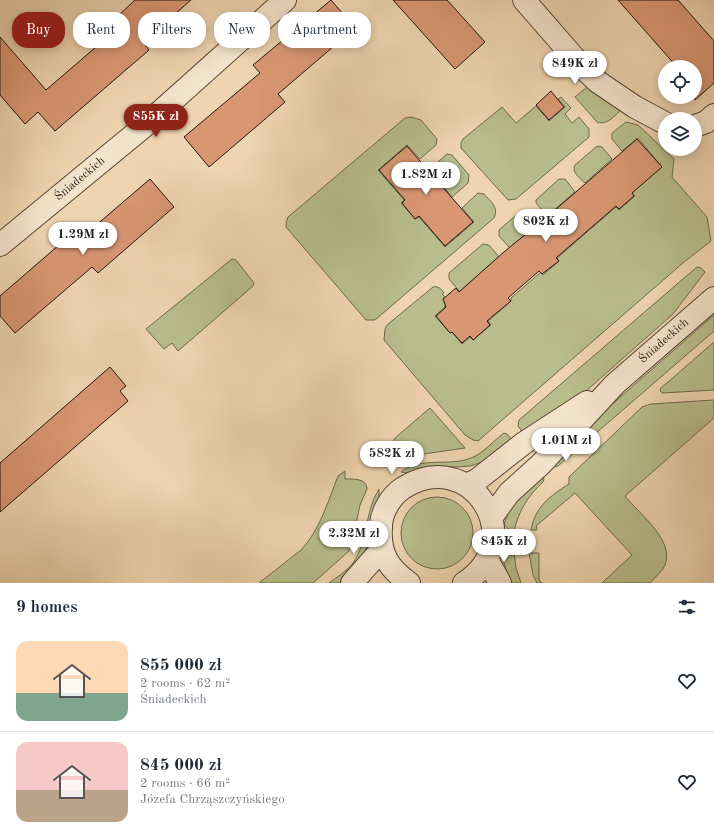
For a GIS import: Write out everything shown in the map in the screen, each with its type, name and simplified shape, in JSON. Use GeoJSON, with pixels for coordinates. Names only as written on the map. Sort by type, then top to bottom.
{"type":"FeatureCollection","features":[{"type":"Feature","properties":{"kind":"street","name":"Śniadeckich"},"geometry":{"type":"LineString","coordinates":[[0,245],[142,128],[285,0]]}},
{"type":"Feature","properties":{"kind":"street"},"geometry":{"type":"LineString","coordinates":[[524,0],[584,69],[598,82],[635,107],[658,119]]}},
{"type":"Feature","properties":{"kind":"street"},"geometry":{"type":"LineString","coordinates":[[702,123],[706,122],[714,114]]}},
{"type":"Feature","properties":{"kind":"street","name":"Śniadeckich"},"geometry":{"type":"LineString","coordinates":[[491,518],[509,493],[541,464],[614,384],[714,298]]}},
{"type":"Feature","properties":{"kind":"street","name":"Śniadeckich"},"geometry":{"type":"LineString","coordinates":[[466,485],[477,480],[524,443],[614,384]]}},
{"type":"Feature","properties":{"kind":"street"},"geometry":{"type":"LineString","coordinates":[[409,583],[392,569],[386,558],[382,549],[380,537],[381,524],[385,511],[391,500],[400,490],[413,482],[428,478],[441,477],[466,485],[476,493],[485,503],[491,518],[493,541],[487,560],[474,577],[464,583]]}},
{"type":"Feature","properties":{"kind":"street"},"geometry":{"type":"LineString","coordinates":[[352,583],[382,549]]}},
{"type":"Feature","properties":{"kind":"street"},"geometry":{"type":"LineString","coordinates":[[487,560],[500,583]]}},
{"type":"Feature","properties":{"kind":"green space"},"geometry":{"type":"Polygon","coordinates":[[[587,87],[623,108],[608,121],[601,123],[597,122],[575,97],[587,87]]]}},
{"type":"Feature","properties":{"kind":"green space"},"geometry":{"type":"Polygon","coordinates":[[[561,97],[571,108],[565,114],[572,123],[579,117],[589,129],[589,137],[516,199],[508,200],[461,148],[463,139],[502,107],[516,123],[536,106],[549,121],[565,107],[558,99],[561,97]]]}},
{"type":"Feature","properties":{"kind":"green space"},"geometry":{"type":"Polygon","coordinates":[[[411,117],[421,120],[437,139],[436,145],[420,159],[407,145],[378,170],[404,200],[401,203],[415,219],[419,217],[445,247],[474,222],[462,208],[478,193],[484,194],[492,202],[496,211],[494,218],[375,320],[366,320],[286,227],[286,223],[288,217],[405,118],[411,117]]]}},
{"type":"Feature","properties":{"kind":"green space"},"geometry":{"type":"Polygon","coordinates":[[[626,122],[638,125],[658,144],[658,156],[671,156],[674,159],[672,177],[707,217],[711,241],[684,262],[478,441],[473,440],[465,435],[384,340],[385,329],[387,325],[433,287],[438,287],[441,289],[444,293],[442,294],[449,301],[435,316],[462,344],[470,337],[473,340],[491,325],[488,321],[511,301],[511,298],[541,272],[543,275],[559,261],[557,258],[616,207],[619,210],[635,196],[632,193],[662,167],[638,138],[622,151],[612,139],[612,133],[626,122]]]}},
{"type":"Feature","properties":{"kind":"green space"},"geometry":{"type":"Polygon","coordinates":[[[599,146],[602,147],[612,159],[585,183],[575,172],[575,165],[599,146]]]}},
{"type":"Feature","properties":{"kind":"green space"},"geometry":{"type":"Polygon","coordinates":[[[447,154],[452,155],[469,175],[468,183],[452,197],[429,170],[447,154]]]}},
{"type":"Feature","properties":{"kind":"green space"},"geometry":{"type":"Polygon","coordinates":[[[559,179],[565,179],[575,192],[547,216],[536,203],[536,200],[559,179]]]}},
{"type":"Feature","properties":{"kind":"green space"},"geometry":{"type":"Polygon","coordinates":[[[521,211],[527,212],[537,225],[510,248],[499,236],[499,230],[521,211]]]}},
{"type":"Feature","properties":{"kind":"green space"},"geometry":{"type":"Polygon","coordinates":[[[483,244],[489,245],[499,257],[460,292],[449,279],[449,273],[483,244]]]}},
{"type":"Feature","properties":{"kind":"green space"},"geometry":{"type":"Polygon","coordinates":[[[232,259],[236,260],[254,283],[253,286],[178,351],[172,343],[164,349],[146,329],[232,259]]]}},
{"type":"Feature","properties":{"kind":"green space"},"geometry":{"type":"Polygon","coordinates":[[[697,267],[701,268],[705,272],[673,314],[577,399],[547,415],[523,433],[518,426],[519,420],[697,267]]]}},
{"type":"Feature","properties":{"kind":"green space"},"geometry":{"type":"Polygon","coordinates":[[[714,315],[714,331],[558,466],[555,467],[552,465],[572,448],[588,427],[609,407],[714,315]]]}},
{"type":"Feature","properties":{"kind":"green space"},"geometry":{"type":"Polygon","coordinates":[[[714,342],[714,390],[661,392],[660,389],[714,342]]]}},
{"type":"Feature","properties":{"kind":"green space"},"geometry":{"type":"Polygon","coordinates":[[[714,400],[714,418],[625,496],[662,539],[666,549],[667,559],[663,569],[650,583],[602,583],[632,555],[575,493],[536,526],[537,530],[531,530],[536,515],[544,503],[569,484],[569,477],[642,407],[651,404],[714,400]]]}},
{"type":"Feature","properties":{"kind":"green space"},"geometry":{"type":"Polygon","coordinates":[[[430,408],[465,448],[410,456],[397,460],[392,449],[392,444],[395,438],[430,408]]]}},
{"type":"Feature","properties":{"kind":"green space"},"geometry":{"type":"Polygon","coordinates":[[[504,433],[507,434],[514,442],[482,462],[465,467],[434,467],[401,472],[417,464],[454,462],[471,458],[484,450],[504,433]]]}},
{"type":"Feature","properties":{"kind":"green space"},"geometry":{"type":"Polygon","coordinates":[[[345,471],[345,479],[362,481],[365,483],[367,489],[360,505],[352,545],[348,552],[313,583],[259,583],[301,550],[308,542],[323,515],[338,476],[345,471]]]}},
{"type":"Feature","properties":{"kind":"green space"},"geometry":{"type":"Polygon","coordinates":[[[541,475],[544,478],[543,482],[525,504],[514,531],[510,531],[504,524],[510,508],[541,475]]]}},
{"type":"Feature","properties":{"kind":"green space"},"geometry":{"type":"Polygon","coordinates":[[[379,489],[379,497],[365,554],[342,583],[329,583],[348,569],[358,554],[362,545],[371,507],[379,489]]]}},
{"type":"Feature","properties":{"kind":"green space"},"geometry":{"type":"Polygon","coordinates":[[[430,497],[444,497],[451,499],[463,507],[471,519],[473,533],[471,547],[463,559],[451,567],[444,569],[430,569],[423,567],[411,559],[403,547],[401,540],[401,526],[403,519],[411,507],[423,499],[430,497]]]}},
{"type":"Feature","properties":{"kind":"green space"},"geometry":{"type":"Polygon","coordinates":[[[509,544],[513,545],[516,568],[521,583],[510,583],[502,550],[509,544]]]}},
{"type":"Feature","properties":{"kind":"green space"},"geometry":{"type":"Polygon","coordinates":[[[529,553],[539,553],[539,580],[542,583],[537,583],[533,575],[529,553]]]}},
{"type":"Feature","properties":{"kind":"building"},"geometry":{"type":"Polygon","coordinates":[[[135,0],[191,0],[177,12],[138,12],[138,48],[148,48],[149,50],[55,131],[38,112],[25,124],[0,95],[0,37],[46,90],[95,48],[130,48],[130,12],[122,12],[135,0]]]}},
{"type":"Feature","properties":{"kind":"building"},"geometry":{"type":"Polygon","coordinates":[[[331,0],[341,12],[317,12],[331,0]]]}},
{"type":"Feature","properties":{"kind":"building"},"geometry":{"type":"Polygon","coordinates":[[[393,0],[447,0],[485,42],[455,69],[393,0]]]}},
{"type":"Feature","properties":{"kind":"building"},"geometry":{"type":"Polygon","coordinates":[[[618,0],[678,0],[714,41],[714,83],[702,94],[702,60],[671,60],[618,0]]]}},
{"type":"Feature","properties":{"kind":"building"},"geometry":{"type":"Polygon","coordinates":[[[278,44],[278,48],[332,48],[278,94],[285,102],[209,167],[184,137],[260,73],[253,65],[278,44]]]}},
{"type":"Feature","properties":{"kind":"building"},"geometry":{"type":"Polygon","coordinates":[[[551,91],[564,107],[549,120],[536,105],[551,91]]]}},
{"type":"Feature","properties":{"kind":"building"},"geometry":{"type":"Polygon","coordinates":[[[637,139],[662,167],[632,193],[634,196],[619,209],[616,206],[556,258],[559,261],[542,274],[539,271],[508,298],[511,301],[487,321],[490,325],[473,340],[470,336],[462,343],[452,332],[450,333],[436,316],[446,307],[443,299],[456,288],[459,292],[637,139]]]}},
{"type":"Feature","properties":{"kind":"building"},"geometry":{"type":"Polygon","coordinates":[[[407,146],[473,222],[445,246],[419,216],[415,219],[402,203],[405,200],[379,170],[407,146]]]}},
{"type":"Feature","properties":{"kind":"building"},"geometry":{"type":"Polygon","coordinates":[[[150,179],[174,207],[98,273],[92,267],[15,333],[0,316],[0,296],[67,238],[73,245],[150,179]]]}},
{"type":"Feature","properties":{"kind":"building"},"geometry":{"type":"Polygon","coordinates":[[[110,367],[126,386],[120,391],[128,401],[0,512],[0,463],[110,367]]]}}]}
